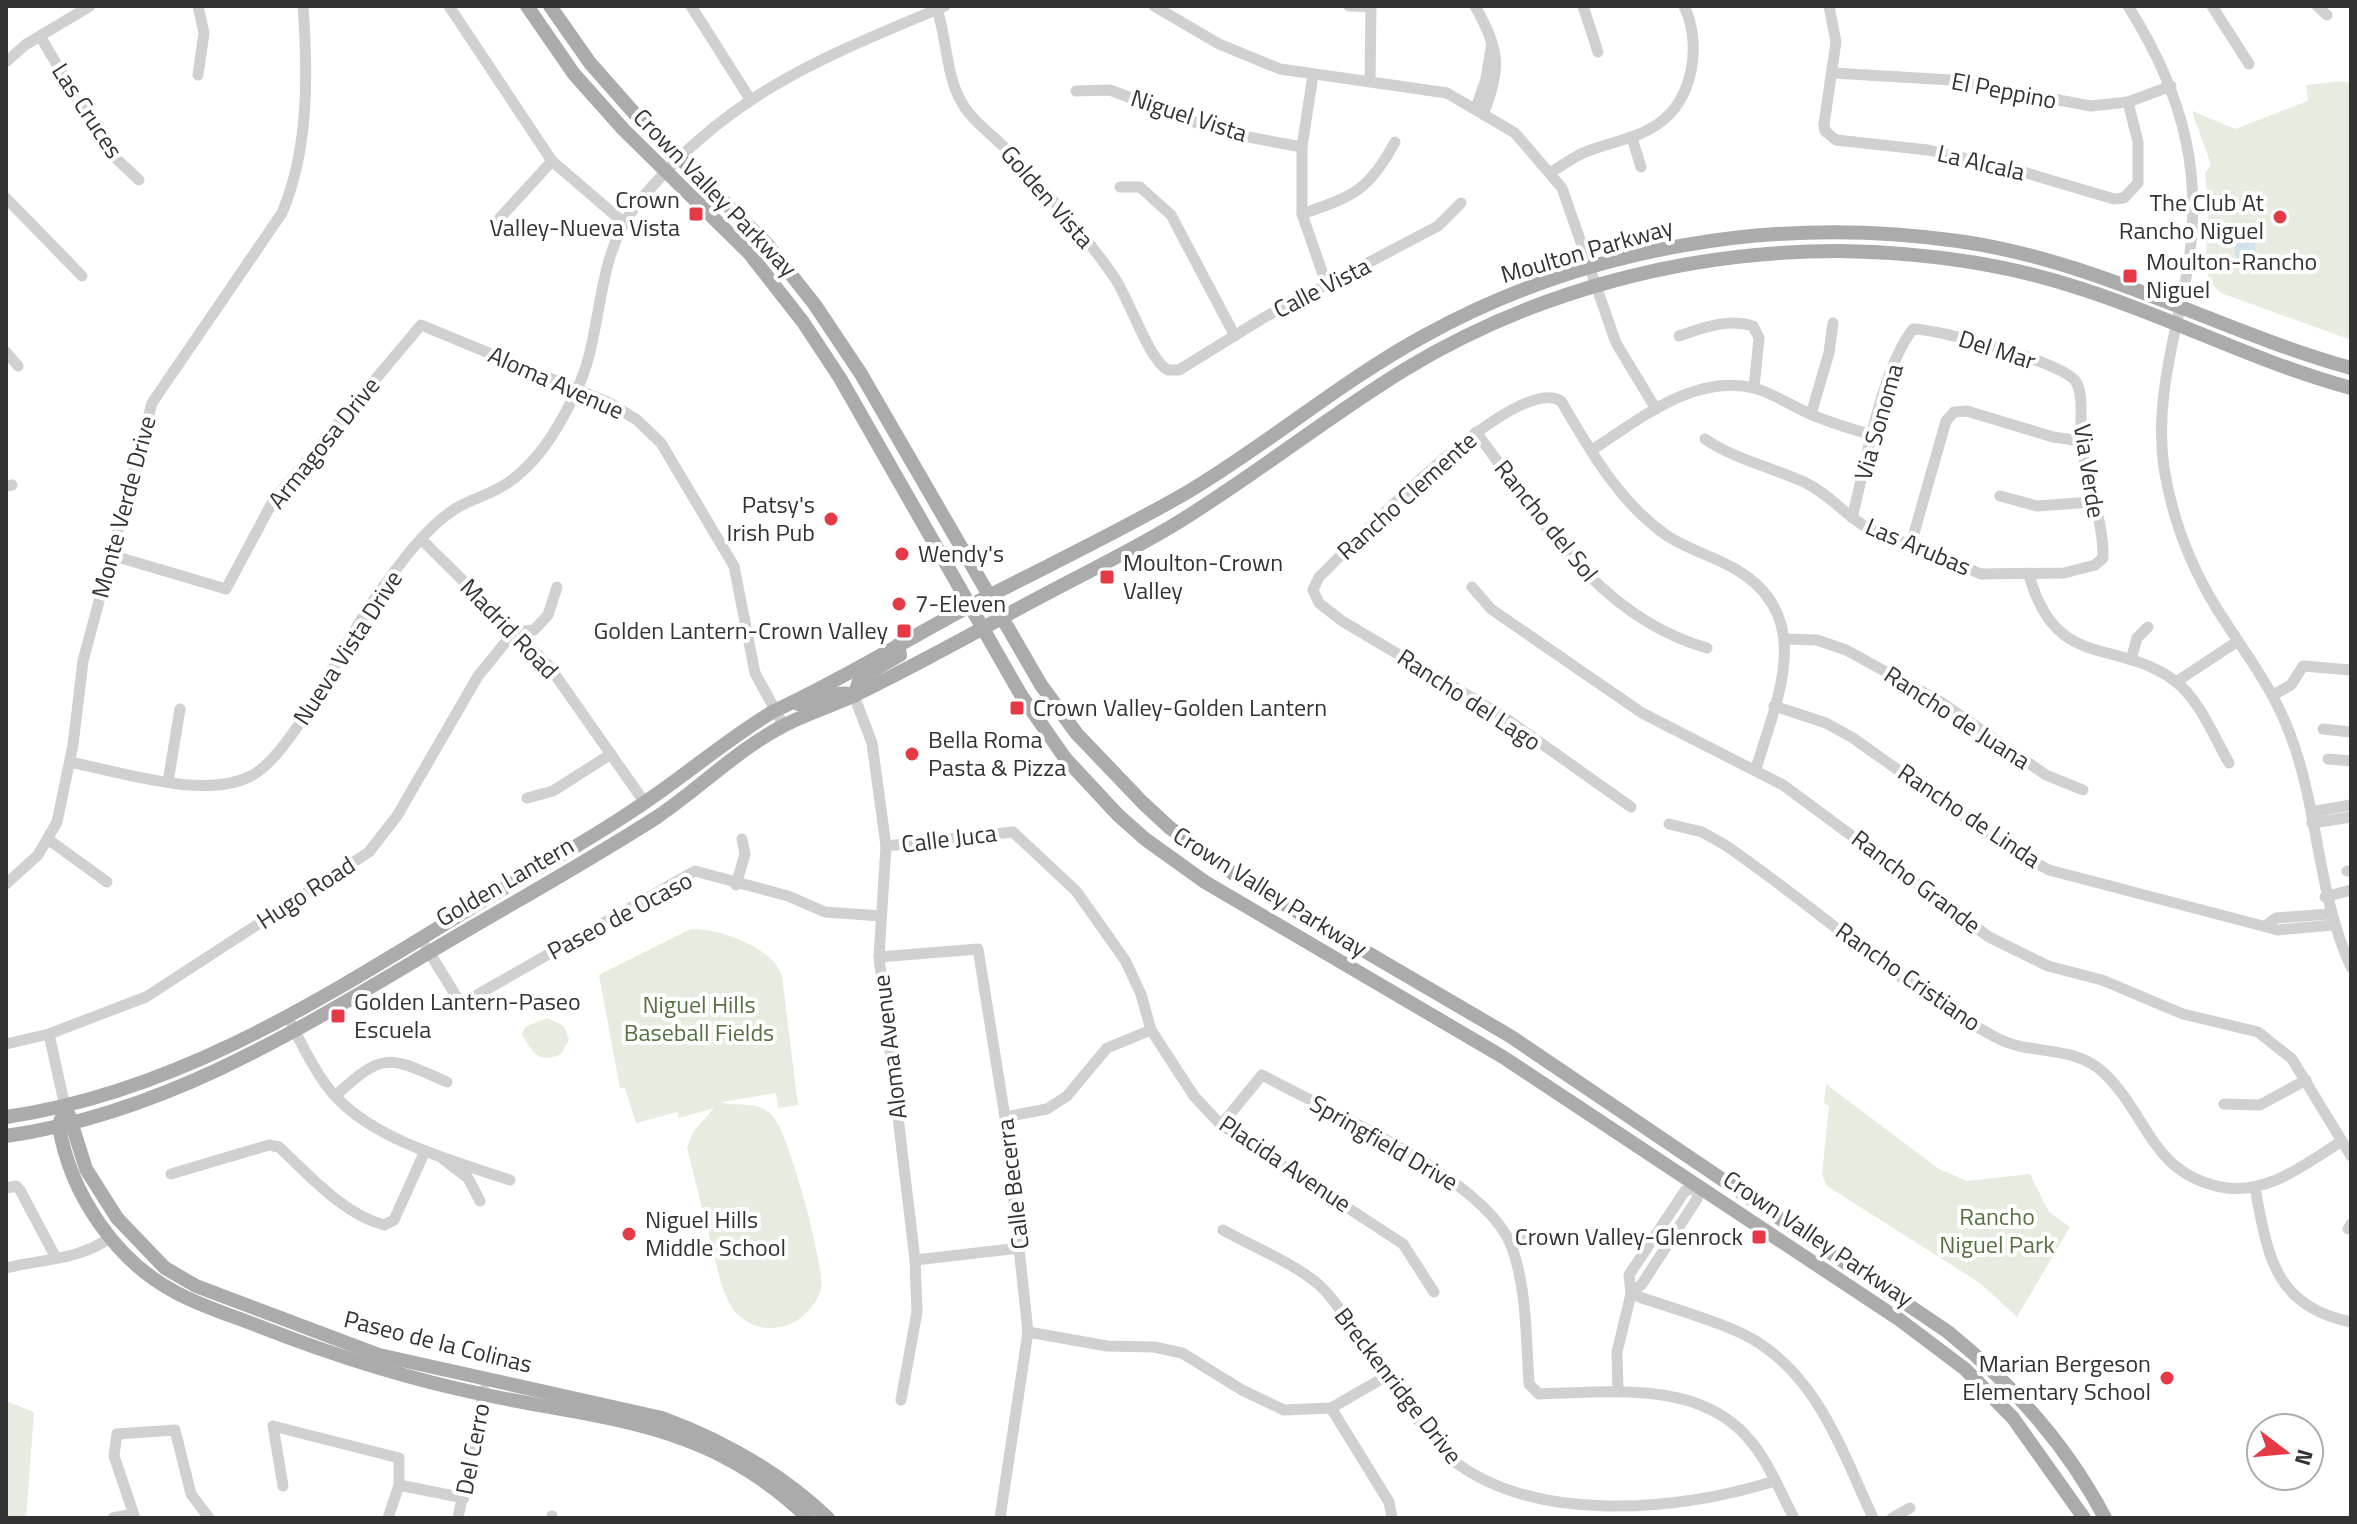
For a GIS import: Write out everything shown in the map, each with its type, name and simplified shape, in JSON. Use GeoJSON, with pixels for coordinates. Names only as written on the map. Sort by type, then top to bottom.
{"type":"FeatureCollection","features":[{"type":"Feature","properties":{"kind":"main road","name":"Crown Valley Parkway"},"geometry":{"type":"LineString","coordinates":[[527,6],[574,74],[623,129],[749,253],[821,347],[1021,695],[1065,758],[1145,839],[1205,882],[1503,1057],[1900,1320],[1965,1369],[2013,1418],[2084,1518]]}},
{"type":"Feature","properties":{"kind":"main road","name":"Crown Valley Parkway"},"geometry":{"type":"LineString","coordinates":[[550,6],[612,89],[766,243],[815,305],[861,374],[1004,617],[1025,660],[1077,734],[1170,828],[1238,877],[1510,1036],[1800,1229],[1973,1352],[2044,1425],[2086,1484],[2103,1517]]}},
{"type":"Feature","properties":{"kind":"main road","name":"Moulton Parkway"},"geometry":{"type":"LineString","coordinates":[[990,596],[1189,491],[1423,337],[1498,300],[1625,257],[1732,237],[1803,232],[1879,234],[1954,240],[2021,252],[2093,272],[2180,307],[2351,368]]}},
{"type":"Feature","properties":{"kind":"main road","name":"Moulton Parkway"},"geometry":{"type":"LineString","coordinates":[[1004,617],[1182,520],[1354,402],[1449,344],[1525,310],[1643,272],[1738,255],[1880,252],[1972,262],[2043,277],[2176,324],[2288,369],[2351,388]]}},
{"type":"Feature","properties":{"kind":"main road","name":"Golden Lantern"},"geometry":{"type":"LineString","coordinates":[[6,1136],[65,1124],[178,1089],[296,1032],[645,803],[717,748],[774,711],[990,596]]}},
{"type":"Feature","properties":{"kind":"main road","name":"Golden Lantern"},"geometry":{"type":"LineString","coordinates":[[6,1117],[65,1107],[191,1065],[590,858],[693,789],[722,765],[784,726],[854,696],[1004,617]]}},
{"type":"Feature","properties":{"kind":"main road"},"geometry":{"type":"LineString","coordinates":[[793,703],[805,706],[834,693],[854,696],[860,678],[900,655],[898,645]]}},
{"type":"Feature","properties":{"kind":"main road"},"geometry":{"type":"LineString","coordinates":[[590,858],[592,849],[640,819],[645,803],[657,805],[683,789],[693,789]]}},
{"type":"Feature","properties":{"kind":"main road","name":"Paseo de la Colinas"},"geometry":{"type":"LineString","coordinates":[[65,1107],[70,1169],[92,1214],[111,1237],[158,1281],[194,1301],[344,1358],[483,1394],[637,1426],[690,1441],[762,1481],[808,1518]]}},
{"type":"Feature","properties":{"kind":"main road","name":"Paseo de la Colinas"},"geometry":{"type":"LineString","coordinates":[[65,1124],[97,1191],[124,1227],[165,1268],[220,1296],[356,1349],[631,1410],[685,1427],[762,1465],[828,1518]]}},
{"type":"Feature","properties":{"kind":"main road"},"geometry":{"type":"LineString","coordinates":[[1672,1145],[1673,1155],[1699,1175],[1699,1186]]}},
{"type":"Feature","properties":{"kind":"main road"},"geometry":{"type":"LineString","coordinates":[[1699,1186],[1707,1181],[1717,1184],[1789,1231],[1800,1229]]}},
{"type":"Feature","properties":{"kind":"main road"},"geometry":{"type":"LineString","coordinates":[[111,1237],[124,1227]]}},
{"type":"Feature","properties":{"kind":"street"},"geometry":{"type":"LineString","coordinates":[[6,62],[40,36],[90,6]]}},
{"type":"Feature","properties":{"kind":"street"},"geometry":{"type":"LineString","coordinates":[[198,6],[204,33],[198,75]]}},
{"type":"Feature","properties":{"kind":"street","name":"Monte Verde Drive"},"geometry":{"type":"LineString","coordinates":[[6,884],[49,840],[57,822],[70,762],[81,674],[152,403],[282,213],[295,181],[302,148],[303,6]]}},
{"type":"Feature","properties":{"kind":"street"},"geometry":{"type":"LineString","coordinates":[[449,6],[552,161],[623,222]]}},
{"type":"Feature","properties":{"kind":"street"},"geometry":{"type":"LineString","coordinates":[[691,6],[750,99]]}},
{"type":"Feature","properties":{"kind":"street"},"geometry":{"type":"LineString","coordinates":[[1155,6],[1247,57],[1313,75],[1447,93],[1515,133],[1551,172],[1573,214],[1616,343],[1656,409]]}},
{"type":"Feature","properties":{"kind":"street"},"geometry":{"type":"LineString","coordinates":[[1349,6],[1371,7],[1370,81]]}},
{"type":"Feature","properties":{"kind":"street"},"geometry":{"type":"LineString","coordinates":[[1475,6],[1492,43],[1492,70],[1480,110]]}},
{"type":"Feature","properties":{"kind":"street"},"geometry":{"type":"LineString","coordinates":[[1583,6],[1598,52]]}},
{"type":"Feature","properties":{"kind":"street"},"geometry":{"type":"LineString","coordinates":[[1551,172],[1583,153],[1632,138],[1666,117],[1690,77],[1692,28],[1684,6]]}},
{"type":"Feature","properties":{"kind":"street"},"geometry":{"type":"LineString","coordinates":[[1829,6],[1836,42],[1833,73]]}},
{"type":"Feature","properties":{"kind":"street"},"geometry":{"type":"LineString","coordinates":[[2128,6],[2171,86],[2186,133],[2193,191],[2192,247],[2166,373],[2162,428],[2169,496],[2196,572],[2273,695],[2290,733],[2312,818],[2325,897],[2351,967]]}},
{"type":"Feature","properties":{"kind":"street"},"geometry":{"type":"LineString","coordinates":[[2212,6],[2249,64]]}},
{"type":"Feature","properties":{"kind":"street"},"geometry":{"type":"LineString","coordinates":[[2317,6],[2327,15]]}},
{"type":"Feature","properties":{"kind":"street","name":"Nueva Vista Drive"},"geometry":{"type":"LineString","coordinates":[[70,762],[168,782],[223,786],[253,775],[281,751],[377,595],[422,540],[453,510],[503,486],[552,439],[578,389],[599,323],[604,272],[623,222],[667,170],[750,99],[818,59],[941,8]]}},
{"type":"Feature","properties":{"kind":"street","name":"Golden Vista"},"geometry":{"type":"LineString","coordinates":[[941,8],[953,84],[964,107],[1008,151],[1109,271],[1161,366],[1179,370]]}},
{"type":"Feature","properties":{"kind":"street","name":"Las Cruces"},"geometry":{"type":"LineString","coordinates":[[40,36],[108,151],[139,180]]}},
{"type":"Feature","properties":{"kind":"street","name":"El Peppino"},"geometry":{"type":"LineString","coordinates":[[1833,73],[1951,80],[2091,106],[2128,102],[2171,86]]}},
{"type":"Feature","properties":{"kind":"street","name":"La Alcala"},"geometry":{"type":"LineString","coordinates":[[1833,73],[1824,124],[1830,136],[1844,142],[1928,150],[1999,166],[2114,199],[2130,195],[2138,183],[2138,142],[2128,102]]}},
{"type":"Feature","properties":{"kind":"street"},"geometry":{"type":"LineString","coordinates":[[1313,75],[1302,147],[1302,214],[1327,286]]}},
{"type":"Feature","properties":{"kind":"street","name":"Niguel Vista"},"geometry":{"type":"LineString","coordinates":[[1076,91],[1110,90],[1221,132],[1302,147]]}},
{"type":"Feature","properties":{"kind":"street"},"geometry":{"type":"LineString","coordinates":[[1632,138],[1641,167]]}},
{"type":"Feature","properties":{"kind":"street"},"geometry":{"type":"LineString","coordinates":[[1302,214],[1350,197],[1377,175],[1395,142]]}},
{"type":"Feature","properties":{"kind":"street"},"geometry":{"type":"LineString","coordinates":[[499,219],[552,161]]}},
{"type":"Feature","properties":{"kind":"street"},"geometry":{"type":"LineString","coordinates":[[1120,187],[1140,187],[1171,215],[1235,336]]}},
{"type":"Feature","properties":{"kind":"street"},"geometry":{"type":"LineString","coordinates":[[6,198],[82,276]]}},
{"type":"Feature","properties":{"kind":"street","name":"Calle Vista"},"geometry":{"type":"LineString","coordinates":[[1179,370],[1235,336],[1438,226],[1461,203]]}},
{"type":"Feature","properties":{"kind":"street"},"geometry":{"type":"LineString","coordinates":[[1679,336],[1709,326],[1741,322],[1753,326],[1759,338],[1754,388]]}},
{"type":"Feature","properties":{"kind":"street"},"geometry":{"type":"LineString","coordinates":[[1811,414],[1829,353],[1833,323]]}},
{"type":"Feature","properties":{"kind":"street","name":"Armagosa Drive"},"geometry":{"type":"LineString","coordinates":[[111,555],[226,589],[273,501],[421,325]]}},
{"type":"Feature","properties":{"kind":"street","name":"Aloma Avenue"},"geometry":{"type":"LineString","coordinates":[[421,325],[578,389],[637,420],[678,467],[734,566],[745,608],[750,658],[757,681],[784,726]]}},
{"type":"Feature","properties":{"kind":"street","name":"Del Mar"},"geometry":{"type":"LineString","coordinates":[[1913,329],[1946,333],[2025,356],[2069,375],[2077,383]]}},
{"type":"Feature","properties":{"kind":"street","name":"Via Sonoma"},"geometry":{"type":"LineString","coordinates":[[1852,518],[1891,373],[1903,342],[1913,329]]}},
{"type":"Feature","properties":{"kind":"street"},"geometry":{"type":"LineString","coordinates":[[6,352],[18,366]]}},
{"type":"Feature","properties":{"kind":"street","name":"Via Verde"},"geometry":{"type":"LineString","coordinates":[[2077,383],[2081,441],[2103,558]]}},
{"type":"Feature","properties":{"kind":"street"},"geometry":{"type":"LineString","coordinates":[[1756,769],[1782,682],[1785,639],[1773,606],[1750,578],[1692,550],[1646,519],[1615,486],[1592,450],[1656,409],[1698,389],[1718,385],[1754,388],[1811,414],[1874,436]]}},
{"type":"Feature","properties":{"kind":"street","name":"Rancho Clemente"},"geometry":{"type":"LineString","coordinates":[[1313,590],[1319,577],[1408,491],[1476,432],[1515,409],[1544,398],[1556,397],[1592,450]]}},
{"type":"Feature","properties":{"kind":"street"},"geometry":{"type":"LineString","coordinates":[[1911,544],[1946,421],[1954,412],[1967,411],[2053,437],[2081,441]]}},
{"type":"Feature","properties":{"kind":"street","name":"Rancho del Sol"},"geometry":{"type":"LineString","coordinates":[[1476,432],[1585,575],[1678,640],[1707,648]]}},
{"type":"Feature","properties":{"kind":"street","name":"Las Arubas"},"geometry":{"type":"LineString","coordinates":[[1705,439],[1728,455],[1814,487],[1852,518],[1981,574],[2064,573],[2095,565],[2103,558]]}},
{"type":"Feature","properties":{"kind":"street"},"geometry":{"type":"LineString","coordinates":[[2000,496],[2037,506],[2092,502]]}},
{"type":"Feature","properties":{"kind":"street","name":"Madrid Road"},"geometry":{"type":"LineString","coordinates":[[422,540],[549,666],[645,803]]}},
{"type":"Feature","properties":{"kind":"street"},"geometry":{"type":"LineString","coordinates":[[2029,575],[2036,599],[2064,634],[2104,655],[2131,660],[2176,682],[2194,703],[2229,763]]}},
{"type":"Feature","properties":{"kind":"street"},"geometry":{"type":"LineString","coordinates":[[514,632],[534,630],[548,615],[557,587]]}},
{"type":"Feature","properties":{"kind":"street","name":"Rancho Grande"},"geometry":{"type":"LineString","coordinates":[[1472,587],[1491,609],[1642,713],[1679,734],[1756,769],[1813,805],[1989,937],[2017,953],[2048,966],[2102,980],[2183,1014],[2258,1032],[2278,1045],[2306,1080],[2351,1156]]}},
{"type":"Feature","properties":{"kind":"street","name":"Rancho del Lago"},"geometry":{"type":"LineString","coordinates":[[1313,590],[1319,603],[1342,621],[1501,715],[1631,807]]}},
{"type":"Feature","properties":{"kind":"street"},"geometry":{"type":"LineString","coordinates":[[2131,660],[2137,638],[2148,627]]}},
{"type":"Feature","properties":{"kind":"street","name":"Hugo Road"},"geometry":{"type":"LineString","coordinates":[[6,1044],[49,1034],[146,997],[369,852],[397,816],[478,676],[514,632]]}},
{"type":"Feature","properties":{"kind":"street","name":"Rancho de Juana"},"geometry":{"type":"LineString","coordinates":[[1785,639],[1817,640],[1846,650],[1941,702],[2046,775],[2083,790]]}},
{"type":"Feature","properties":{"kind":"street"},"geometry":{"type":"LineString","coordinates":[[2176,682],[2238,641]]}},
{"type":"Feature","properties":{"kind":"street"},"geometry":{"type":"LineString","coordinates":[[2273,695],[2291,685],[2303,666],[2351,670]]}},
{"type":"Feature","properties":{"kind":"street","name":"Aloma Avenue"},"geometry":{"type":"LineString","coordinates":[[854,696],[872,743],[886,846],[879,957],[915,1260],[917,1312],[901,1400]]}},
{"type":"Feature","properties":{"kind":"street","name":"Rancho de Linda"},"geometry":{"type":"LineString","coordinates":[[1774,706],[1826,723],[1853,738],[2005,846],[2049,870],[2234,920],[2268,924],[2278,930],[2331,919]]}},
{"type":"Feature","properties":{"kind":"street"},"geometry":{"type":"LineString","coordinates":[[168,782],[180,709]]}},
{"type":"Feature","properties":{"kind":"street"},"geometry":{"type":"LineString","coordinates":[[2323,729],[2351,732]]}},
{"type":"Feature","properties":{"kind":"street"},"geometry":{"type":"LineString","coordinates":[[527,798],[553,791],[611,754]]}},
{"type":"Feature","properties":{"kind":"street"},"geometry":{"type":"LineString","coordinates":[[2328,759],[2351,761]]}},
{"type":"Feature","properties":{"kind":"street"},"geometry":{"type":"LineString","coordinates":[[2312,818],[2351,805]]}},
{"type":"Feature","properties":{"kind":"street"},"geometry":{"type":"LineString","coordinates":[[2312,818],[2351,817]]}},
{"type":"Feature","properties":{"kind":"street","name":"Rancho Cristiano"},"geometry":{"type":"LineString","coordinates":[[1669,824],[1702,832],[1725,845],[1931,998],[1996,1037],[2026,1048],[2077,1056],[2102,1071],[2118,1089],[2156,1148],[2175,1169],[2200,1182],[2224,1188],[2255,1188],[2282,1178],[2342,1141]]}},
{"type":"Feature","properties":{"kind":"street","name":"Calle Juca"},"geometry":{"type":"LineString","coordinates":[[886,846],[1013,832]]}},
{"type":"Feature","properties":{"kind":"street","name":"Placida Avenue"},"geometry":{"type":"LineString","coordinates":[[1013,832],[1076,891],[1125,960],[1141,994],[1151,1030],[1194,1096],[1221,1125],[1403,1244],[1419,1263],[1434,1292]]}},
{"type":"Feature","properties":{"kind":"street"},"geometry":{"type":"LineString","coordinates":[[736,885],[745,854],[742,839]]}},
{"type":"Feature","properties":{"kind":"street"},"geometry":{"type":"LineString","coordinates":[[49,840],[107,882]]}},
{"type":"Feature","properties":{"kind":"street","name":"Paseo de Ocaso"},"geometry":{"type":"LineString","coordinates":[[425,946],[461,1004],[695,871],[736,885],[788,896],[825,912],[881,916]]}},
{"type":"Feature","properties":{"kind":"street"},"geometry":{"type":"LineString","coordinates":[[2325,897],[2351,890]]}},
{"type":"Feature","properties":{"kind":"street","name":"Calle Becerra"},"geometry":{"type":"LineString","coordinates":[[879,957],[978,949],[1005,1117],[1028,1332],[1000,1518]]}},
{"type":"Feature","properties":{"kind":"street"},"geometry":{"type":"LineString","coordinates":[[287,1016],[335,1096],[356,1115],[425,1151],[510,1180]]}},
{"type":"Feature","properties":{"kind":"street"},"geometry":{"type":"LineString","coordinates":[[1005,1117],[1047,1109],[1067,1096],[1107,1048],[1151,1030]]}},
{"type":"Feature","properties":{"kind":"street","name":"Paseo de la Colinas"},"geometry":{"type":"LineString","coordinates":[[49,1034],[65,1107]]}},
{"type":"Feature","properties":{"kind":"street"},"geometry":{"type":"LineString","coordinates":[[335,1096],[366,1067],[383,1061],[402,1062],[447,1082]]}},
{"type":"Feature","properties":{"kind":"street","name":"Springfield Drive"},"geometry":{"type":"LineString","coordinates":[[1221,1125],[1262,1075],[1446,1174],[1485,1204],[1510,1243],[1521,1288],[1529,1384],[1539,1394],[1618,1392],[1706,1404],[1735,1424],[1751,1440],[1794,1518]]}},
{"type":"Feature","properties":{"kind":"street"},"geometry":{"type":"LineString","coordinates":[[2224,1104],[2260,1105],[2306,1080]]}},
{"type":"Feature","properties":{"kind":"street"},"geometry":{"type":"LineString","coordinates":[[171,1174],[269,1145],[279,1147],[328,1192],[372,1222],[384,1225],[394,1220],[425,1151]]}},
{"type":"Feature","properties":{"kind":"street"},"geometry":{"type":"LineString","coordinates":[[439,1156],[468,1178],[480,1201]]}},
{"type":"Feature","properties":{"kind":"street"},"geometry":{"type":"LineString","coordinates":[[1618,1392],[1617,1352],[1621,1321],[1631,1294],[1629,1275],[1685,1191],[1699,1186],[1697,1199],[1642,1284],[1631,1294]]}},
{"type":"Feature","properties":{"kind":"street"},"geometry":{"type":"LineString","coordinates":[[8,1187],[20,1190],[56,1258]]}},
{"type":"Feature","properties":{"kind":"street"},"geometry":{"type":"LineString","coordinates":[[2255,1188],[2267,1249],[2279,1279],[2301,1302],[2325,1316],[2351,1322]]}},
{"type":"Feature","properties":{"kind":"street","name":"Breckenridge Drive"},"geometry":{"type":"LineString","coordinates":[[1223,1230],[1320,1285],[1385,1377],[1452,1461],[1504,1497],[1546,1511],[1605,1515],[1734,1494],[1775,1481]]}},
{"type":"Feature","properties":{"kind":"street"},"geometry":{"type":"LineString","coordinates":[[1510,1243],[1531,1236]]}},
{"type":"Feature","properties":{"kind":"street"},"geometry":{"type":"LineString","coordinates":[[6,1268],[95,1249],[111,1237]]}},
{"type":"Feature","properties":{"kind":"street"},"geometry":{"type":"LineString","coordinates":[[915,1260],[1021,1248]]}},
{"type":"Feature","properties":{"kind":"street"},"geometry":{"type":"LineString","coordinates":[[1644,1250],[1659,1259]]}},
{"type":"Feature","properties":{"kind":"street"},"geometry":{"type":"LineString","coordinates":[[1631,1294],[1742,1334],[1783,1361],[1820,1404],[1873,1518]]}},
{"type":"Feature","properties":{"kind":"street"},"geometry":{"type":"LineString","coordinates":[[1028,1332],[1107,1346],[1154,1347],[1182,1353],[1269,1405],[1303,1411],[1331,1408],[1385,1377]]}},
{"type":"Feature","properties":{"kind":"street","name":"Del Cerro"},"geometry":{"type":"LineString","coordinates":[[458,1518],[486,1379]]}},
{"type":"Feature","properties":{"kind":"street"},"geometry":{"type":"LineString","coordinates":[[1331,1408],[1389,1502],[1392,1518]]}},
{"type":"Feature","properties":{"kind":"street"},"geometry":{"type":"LineString","coordinates":[[283,1486],[273,1426],[399,1458],[399,1485],[388,1518]]}},
{"type":"Feature","properties":{"kind":"street"},"geometry":{"type":"LineString","coordinates":[[113,1518],[134,1516],[114,1456],[117,1434],[175,1430],[191,1494],[209,1518]]}},
{"type":"Feature","properties":{"kind":"street"},"geometry":{"type":"LineString","coordinates":[[399,1485],[464,1498]]}},
{"type":"Feature","properties":{"kind":"street"},"geometry":{"type":"LineString","coordinates":[[1892,1518],[1910,1508]]}},
{"type":"Feature","properties":{"kind":"green space","name":"The Club At Rancho Niguel"},"geometry":{"type":"Polygon","coordinates":[[[2341,81],[2351,83],[2351,340],[2221,293],[2210,282],[2205,265],[2209,209],[2205,173],[2211,165],[2192,111],[2235,129],[2308,101],[2306,85],[2341,81]]]}},
{"type":"Feature","properties":{"kind":"green space","name":"Niguel Hills Baseball Fields"},"geometry":{"type":"Polygon","coordinates":[[[691,929],[716,932],[744,942],[768,957],[782,976],[798,1105],[778,1108],[776,1093],[722,1102],[751,1105],[771,1114],[778,1124],[795,1169],[812,1228],[821,1289],[809,1311],[800,1319],[778,1327],[755,1325],[739,1316],[721,1283],[687,1148],[693,1132],[714,1108],[679,1118],[677,1112],[636,1123],[625,1088],[620,1088],[599,975],[691,929]]]}},
{"type":"Feature","properties":{"kind":"green space"},"geometry":{"type":"Polygon","coordinates":[[[547,1018],[564,1026],[569,1040],[561,1054],[547,1058],[537,1055],[522,1035],[525,1027],[547,1018]]]}},
{"type":"Feature","properties":{"kind":"green space","name":"Rancho Niguel Park"},"geometry":{"type":"Polygon","coordinates":[[[1826,1084],[1939,1169],[1967,1181],[2030,1174],[2049,1212],[2070,1227],[2017,1317],[1980,1283],[1827,1186],[1822,1175],[1829,1106],[1824,1103],[1826,1084]]]}},
{"type":"Feature","properties":{"kind":"green space"},"geometry":{"type":"Polygon","coordinates":[[[6,1401],[34,1412],[26,1518],[6,1518],[6,1401]]]}},
{"type":"Feature","properties":{"kind":"water"},"geometry":{"type":"Polygon","coordinates":[[[2260,235],[2255,244],[2257,263],[2236,266],[2234,237],[2260,235]]]}},
{"type":"Feature","properties":{"kind":"place","name":"Crown Valley-Nueva Vista"},"geometry":{"type":"Point","coordinates":[696,214]}},
{"type":"Feature","properties":{"kind":"place","name":"The Club At Rancho Niguel"},"geometry":{"type":"Point","coordinates":[2280,217]}},
{"type":"Feature","properties":{"kind":"place","name":"Moulton-Rancho Niguel"},"geometry":{"type":"Point","coordinates":[2130,276]}},
{"type":"Feature","properties":{"kind":"place","name":"Patsy's Irish Pub"},"geometry":{"type":"Point","coordinates":[831,519]}},
{"type":"Feature","properties":{"kind":"place","name":"Wendy's"},"geometry":{"type":"Point","coordinates":[902,554]}},
{"type":"Feature","properties":{"kind":"place","name":"Moulton-Crown Valley"},"geometry":{"type":"Point","coordinates":[1107,577]}},
{"type":"Feature","properties":{"kind":"place","name":"7-Eleven"},"geometry":{"type":"Point","coordinates":[899,604]}},
{"type":"Feature","properties":{"kind":"place","name":"Golden Lantern-Crown Valley"},"geometry":{"type":"Point","coordinates":[904,631]}},
{"type":"Feature","properties":{"kind":"place","name":"Crown Valley-Golden Lantern"},"geometry":{"type":"Point","coordinates":[1017,708]}},
{"type":"Feature","properties":{"kind":"place","name":"Bella Roma Pasta & Pizza"},"geometry":{"type":"Point","coordinates":[912,754]}},
{"type":"Feature","properties":{"kind":"place","name":"Golden Lantern-Paseo Escuela"},"geometry":{"type":"Point","coordinates":[338,1016]}},
{"type":"Feature","properties":{"kind":"place","name":"Niguel Hills Middle School"},"geometry":{"type":"Point","coordinates":[629,1234]}},
{"type":"Feature","properties":{"kind":"place","name":"Crown Valley-Glenrock"},"geometry":{"type":"Point","coordinates":[1759,1237]}},
{"type":"Feature","properties":{"kind":"place","name":"Marian Bergeson Elementary School"},"geometry":{"type":"Point","coordinates":[2167,1378]}}]}
